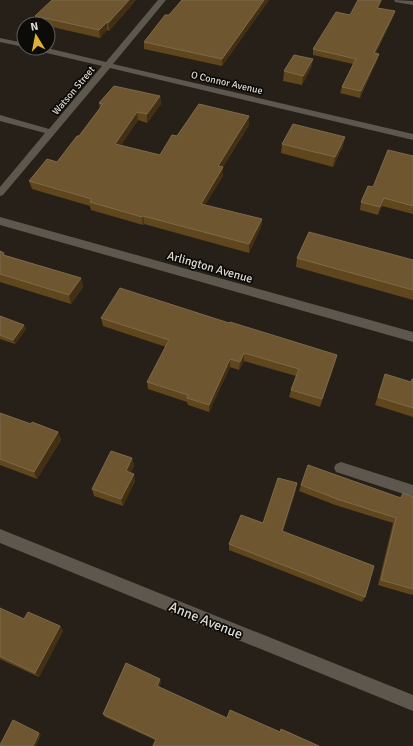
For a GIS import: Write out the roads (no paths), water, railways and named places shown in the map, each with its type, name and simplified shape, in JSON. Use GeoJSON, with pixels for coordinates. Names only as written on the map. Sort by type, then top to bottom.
{"type":"FeatureCollection","features":[{"type":"Feature","properties":{"kind":"street","name":"Watson Street"},"geometry":{"type":"LineString","coordinates":[[0,193],[162,0]]}},
{"type":"Feature","properties":{"kind":"street"},"geometry":{"type":"LineString","coordinates":[[398,0],[413,3]]}},
{"type":"Feature","properties":{"kind":"street"},"geometry":{"type":"LineString","coordinates":[[0,40],[16,43]]}},
{"type":"Feature","properties":{"kind":"street","name":"O Connor Avenue"},"geometry":{"type":"LineString","coordinates":[[56,53],[413,137]]}},
{"type":"Feature","properties":{"kind":"street"},"geometry":{"type":"LineString","coordinates":[[0,118],[51,132]]}},
{"type":"Feature","properties":{"kind":"street","name":"Arlington Avenue"},"geometry":{"type":"LineString","coordinates":[[0,221],[413,338]]}},
{"type":"Feature","properties":{"kind":"street"},"geometry":{"type":"LineString","coordinates":[[341,468],[413,491]]}},
{"type":"Feature","properties":{"kind":"street","name":"Anne Avenue"},"geometry":{"type":"LineString","coordinates":[[0,536],[413,703]]}}]}
